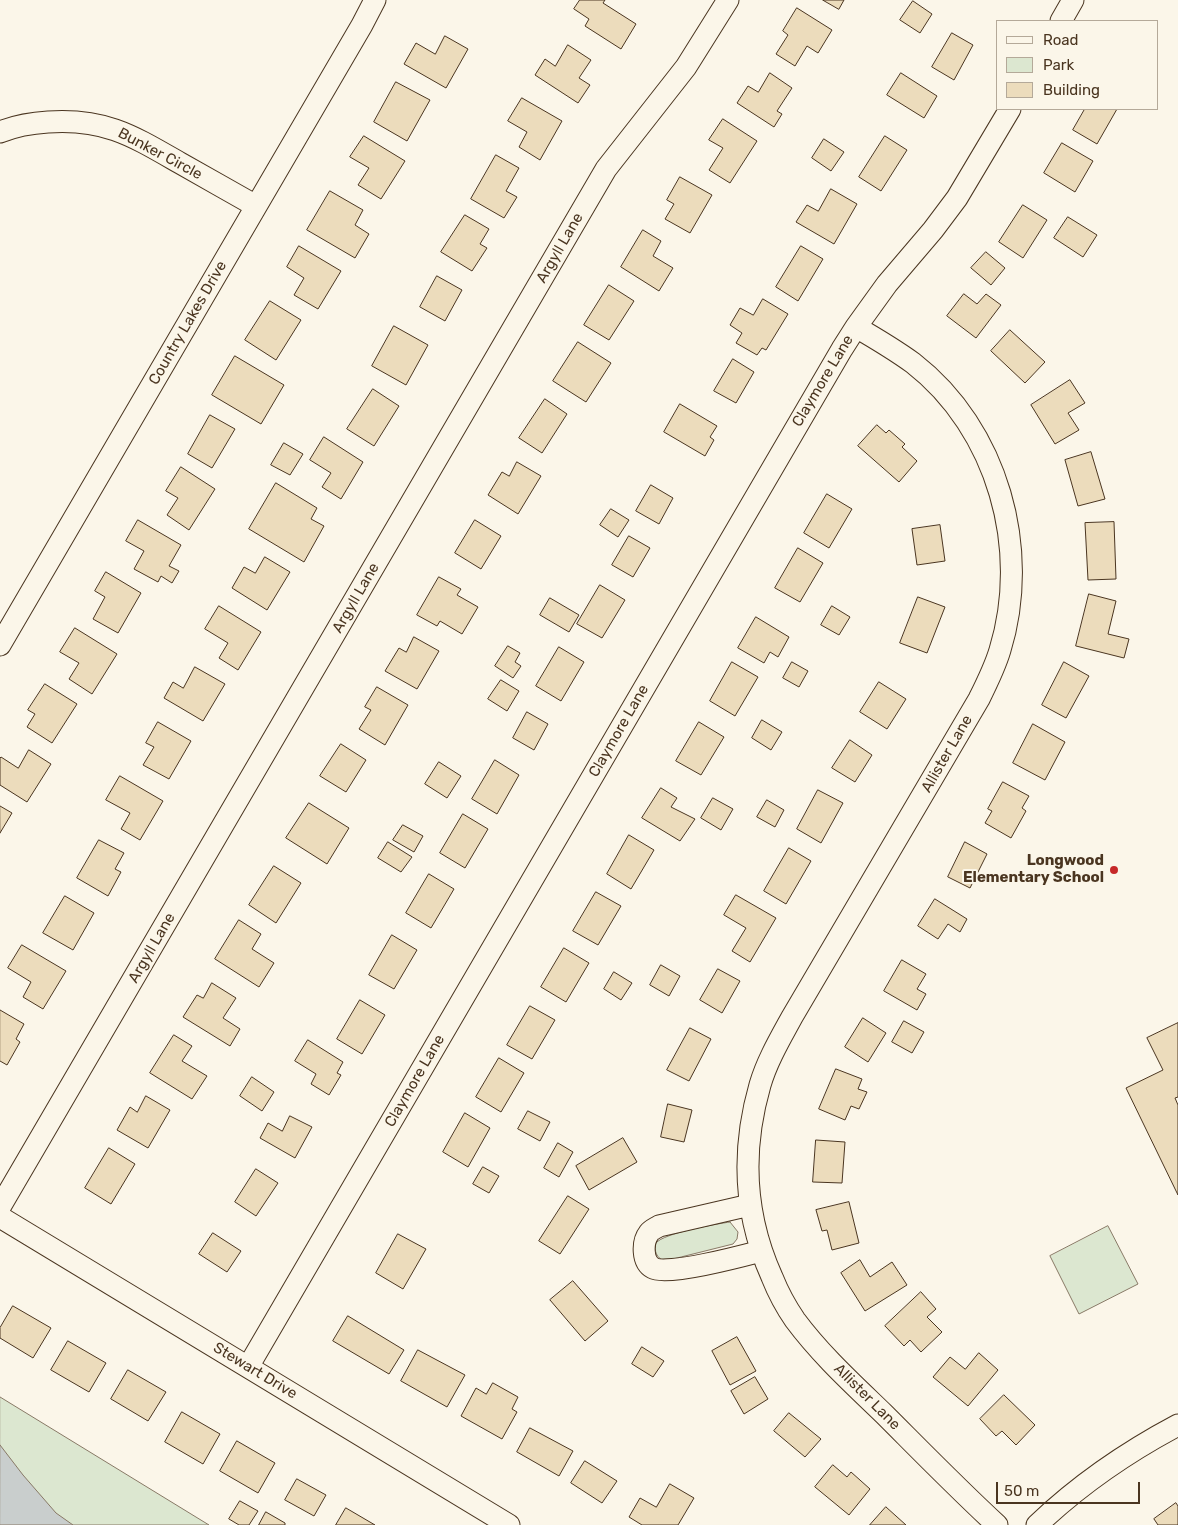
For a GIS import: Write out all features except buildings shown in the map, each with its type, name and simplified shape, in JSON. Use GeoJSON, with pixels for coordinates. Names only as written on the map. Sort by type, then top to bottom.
{"type":"FeatureCollection","features":[{"type":"Feature","properties":{"kind":"street","name":"Country Lakes Drive"},"geometry":{"type":"LineString","coordinates":[[0,644],[362,25],[374,0]]}},
{"type":"Feature","properties":{"kind":"street"},"geometry":{"type":"LineString","coordinates":[[1062,20],[1073,0]]}},
{"type":"Feature","properties":{"kind":"street","name":"Argyll Lane"},"geometry":{"type":"LineString","coordinates":[[0,1207],[602,176],[686,67],[726,1]]}},
{"type":"Feature","properties":{"kind":"street","name":"Claymore Lane"},"geometry":{"type":"LineString","coordinates":[[248,1366],[856,327],[887,284],[956,198],[1009,110]]}},
{"type":"Feature","properties":{"kind":"street","name":"Bunker Circle"},"geometry":{"type":"LineString","coordinates":[[0,132],[37,122],[68,120],[104,126],[138,139],[256,206]]}},
{"type":"Feature","properties":{"kind":"street","name":"Allister Lane"},"geometry":{"type":"LineString","coordinates":[[856,327],[914,364],[932,380],[959,411],[983,448],[998,485],[1008,527],[1011,595],[1000,650],[979,699],[792,1017],[767,1065],[755,1104],[748,1154],[750,1205],[761,1251],[776,1286],[794,1318],[833,1363],[997,1525]]}},
{"type":"Feature","properties":{"kind":"street"},"geometry":{"type":"LineString","coordinates":[[750,1205],[659,1226],[650,1232],[645,1240],[645,1258],[652,1268],[660,1271],[761,1251]]}},
{"type":"Feature","properties":{"kind":"street","name":"Stewart Drive"},"geometry":{"type":"LineString","coordinates":[[0,1217],[509,1525]]}},
{"type":"Feature","properties":{"kind":"street"},"geometry":{"type":"LineString","coordinates":[[1037,1525],[1095,1476],[1157,1436],[1178,1425]]}},
{"type":"Feature","properties":{"kind":"green space"},"geometry":{"type":"Polygon","coordinates":[[[730,1222],[738,1232],[737,1239],[733,1244],[665,1261],[656,1254],[656,1243],[661,1239],[691,1230],[730,1222]]]}},
{"type":"Feature","properties":{"kind":"green space"},"geometry":{"type":"Polygon","coordinates":[[[1108,1226],[1138,1284],[1079,1314],[1050,1256],[1108,1226]]]}},
{"type":"Feature","properties":{"kind":"green space"},"geometry":{"type":"Polygon","coordinates":[[[0,1397],[209,1525],[0,1525],[0,1397]]]}},
{"type":"Feature","properties":{"kind":"shaded area"},"geometry":{"type":"Polygon","coordinates":[[[0,1445],[56,1513],[73,1525],[0,1525],[0,1445]]]}},
{"type":"Feature","properties":{"kind":"place","name":"Longwood Elementary School"},"geometry":{"type":"Point","coordinates":[1114,870]}}]}
